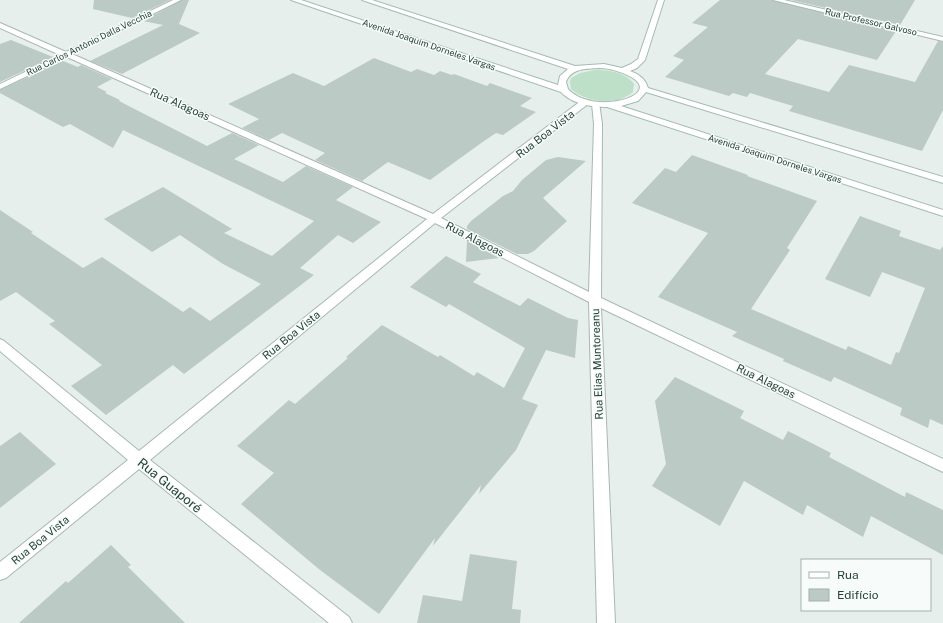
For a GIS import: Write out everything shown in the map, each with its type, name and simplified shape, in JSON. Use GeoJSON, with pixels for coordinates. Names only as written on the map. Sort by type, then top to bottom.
{"type":"FeatureCollection","features":[{"type":"Feature","properties":{"kind":"street","name":"Rua Carlos Antônio Dalla Vecchia"},"geometry":{"type":"LineString","coordinates":[[0,87],[178,0]]}},
{"type":"Feature","properties":{"kind":"street","name":"Avenida Joaquim Dorneles Vargas"},"geometry":{"type":"LineString","coordinates":[[294,0],[564,90],[576,98],[943,213]]}},
{"type":"Feature","properties":{"kind":"street"},"geometry":{"type":"LineString","coordinates":[[365,0],[575,69]]}},
{"type":"Feature","properties":{"kind":"street"},"geometry":{"type":"LineString","coordinates":[[624,70],[634,66],[641,60],[661,0]]}},
{"type":"Feature","properties":{"kind":"street","name":"Rua Professor Galvoso"},"geometry":{"type":"LineString","coordinates":[[776,0],[943,39]]}},
{"type":"Feature","properties":{"kind":"street"},"geometry":{"type":"LineString","coordinates":[[888,26],[894,20]]}},
{"type":"Feature","properties":{"kind":"street","name":"Rua Alagoas"},"geometry":{"type":"LineString","coordinates":[[0,25],[434,218],[595,300],[943,466]]}},
{"type":"Feature","properties":{"kind":"street"},"geometry":{"type":"LineString","coordinates":[[564,90],[561,85],[564,76],[575,69],[584,67],[604,66],[624,70],[639,79],[643,84],[644,89],[642,94],[629,102],[596,104]]}},
{"type":"Feature","properties":{"kind":"street"},"geometry":{"type":"LineString","coordinates":[[644,89],[943,180]]}},
{"type":"Feature","properties":{"kind":"street","name":"Rua Boa Vista"},"geometry":{"type":"LineString","coordinates":[[0,572],[434,218],[596,104]]}},
{"type":"Feature","properties":{"kind":"street","name":"Rua Elias Muntoreanu"},"geometry":{"type":"LineString","coordinates":[[596,104],[598,124],[595,300],[606,623]]}},
{"type":"Feature","properties":{"kind":"street","name":"Rua Guaporé"},"geometry":{"type":"LineString","coordinates":[[0,344],[139,460],[343,623]]}},
{"type":"Feature","properties":{"kind":"green space"},"geometry":{"type":"Polygon","coordinates":[[[595,70],[606,70],[621,74],[634,84],[633,92],[619,99],[602,101],[585,97],[571,89],[571,78],[580,73],[595,70]]]}},
{"type":"Feature","properties":{"kind":"building"},"geometry":{"type":"Polygon","coordinates":[[[94,0],[170,0],[132,18],[93,9],[94,0]]]}},
{"type":"Feature","properties":{"kind":"building"},"geometry":{"type":"Polygon","coordinates":[[[182,0],[189,0],[179,24],[200,33],[122,74],[90,61],[163,25],[143,21],[182,0]]]}},
{"type":"Feature","properties":{"kind":"building"},"geometry":{"type":"Polygon","coordinates":[[[720,0],[772,0],[896,31],[877,60],[798,39],[765,74],[829,92],[849,65],[915,82],[938,41],[943,42],[943,110],[922,151],[789,111],[793,106],[750,93],[747,97],[733,93],[729,96],[665,77],[684,60],[673,56],[708,27],[692,23],[720,0]]]}},
{"type":"Feature","properties":{"kind":"building"},"geometry":{"type":"Polygon","coordinates":[[[791,0],[915,0],[900,25],[791,0]]]}},
{"type":"Feature","properties":{"kind":"building"},"geometry":{"type":"Polygon","coordinates":[[[11,40],[53,57],[0,82],[0,44],[11,40]]]}},
{"type":"Feature","properties":{"kind":"building"},"geometry":{"type":"Polygon","coordinates":[[[374,58],[411,72],[417,69],[434,75],[440,71],[452,75],[454,74],[487,86],[490,83],[532,98],[520,106],[536,112],[503,135],[496,133],[430,180],[388,162],[362,181],[315,160],[325,153],[282,133],[269,140],[242,128],[259,119],[228,104],[293,73],[324,86],[374,58]]]}},
{"type":"Feature","properties":{"kind":"building"},"geometry":{"type":"Polygon","coordinates":[[[63,61],[78,67],[81,65],[112,79],[97,87],[107,92],[105,93],[120,100],[119,101],[207,146],[232,133],[259,145],[234,159],[283,182],[306,166],[353,187],[336,200],[381,222],[353,243],[338,235],[300,268],[314,275],[184,374],[173,365],[106,415],[71,386],[102,365],[49,324],[55,321],[16,292],[0,301],[0,210],[83,268],[102,257],[183,312],[190,307],[210,321],[261,284],[223,264],[180,235],[152,252],[104,219],[163,187],[232,229],[224,233],[272,256],[314,221],[123,130],[113,148],[70,124],[63,127],[0,93],[0,90],[63,61]]]}},
{"type":"Feature","properties":{"kind":"building"},"geometry":{"type":"Polygon","coordinates":[[[692,155],[817,201],[787,248],[790,250],[751,309],[846,350],[848,346],[891,365],[896,352],[899,353],[925,288],[882,272],[870,297],[825,279],[860,216],[901,231],[899,236],[940,250],[943,246],[943,425],[930,419],[928,428],[900,415],[902,408],[834,377],[831,382],[783,361],[784,359],[732,336],[737,332],[658,297],[708,233],[632,203],[665,168],[676,172],[692,155]]]}},
{"type":"Feature","properties":{"kind":"building"},"geometry":{"type":"Polygon","coordinates":[[[558,157],[586,161],[543,198],[567,221],[534,251],[528,254],[517,254],[467,229],[467,226],[471,221],[503,196],[513,191],[522,180],[546,160],[558,157]]]}},
{"type":"Feature","properties":{"kind":"building"},"geometry":{"type":"Polygon","coordinates":[[[467,241],[499,258],[466,262],[467,241]]]}},
{"type":"Feature","properties":{"kind":"building"},"geometry":{"type":"Polygon","coordinates":[[[446,256],[481,274],[473,282],[520,306],[528,298],[568,318],[578,320],[575,358],[546,350],[522,399],[538,405],[516,450],[479,494],[481,485],[433,546],[435,538],[379,614],[320,570],[241,504],[274,473],[237,446],[289,400],[295,404],[348,358],[346,357],[382,325],[438,357],[440,355],[474,376],[477,372],[504,388],[525,348],[449,304],[446,307],[410,287],[446,256]]]}},
{"type":"Feature","properties":{"kind":"building"},"geometry":{"type":"Polygon","coordinates":[[[675,377],[744,411],[740,418],[783,440],[788,431],[831,453],[829,457],[905,497],[906,492],[943,510],[943,555],[871,516],[863,537],[807,505],[803,515],[744,481],[720,526],[652,486],[666,464],[655,401],[675,377]]]}},
{"type":"Feature","properties":{"kind":"building"},"geometry":{"type":"Polygon","coordinates":[[[20,432],[56,464],[0,508],[0,446],[20,432]]]}},
{"type":"Feature","properties":{"kind":"building"},"geometry":{"type":"Polygon","coordinates":[[[111,545],[131,565],[128,567],[185,623],[19,623],[66,581],[68,583],[111,545]]]}},
{"type":"Feature","properties":{"kind":"building"},"geometry":{"type":"Polygon","coordinates":[[[470,554],[517,561],[512,609],[521,610],[520,623],[417,623],[423,595],[462,601],[470,554]]]}}]}
